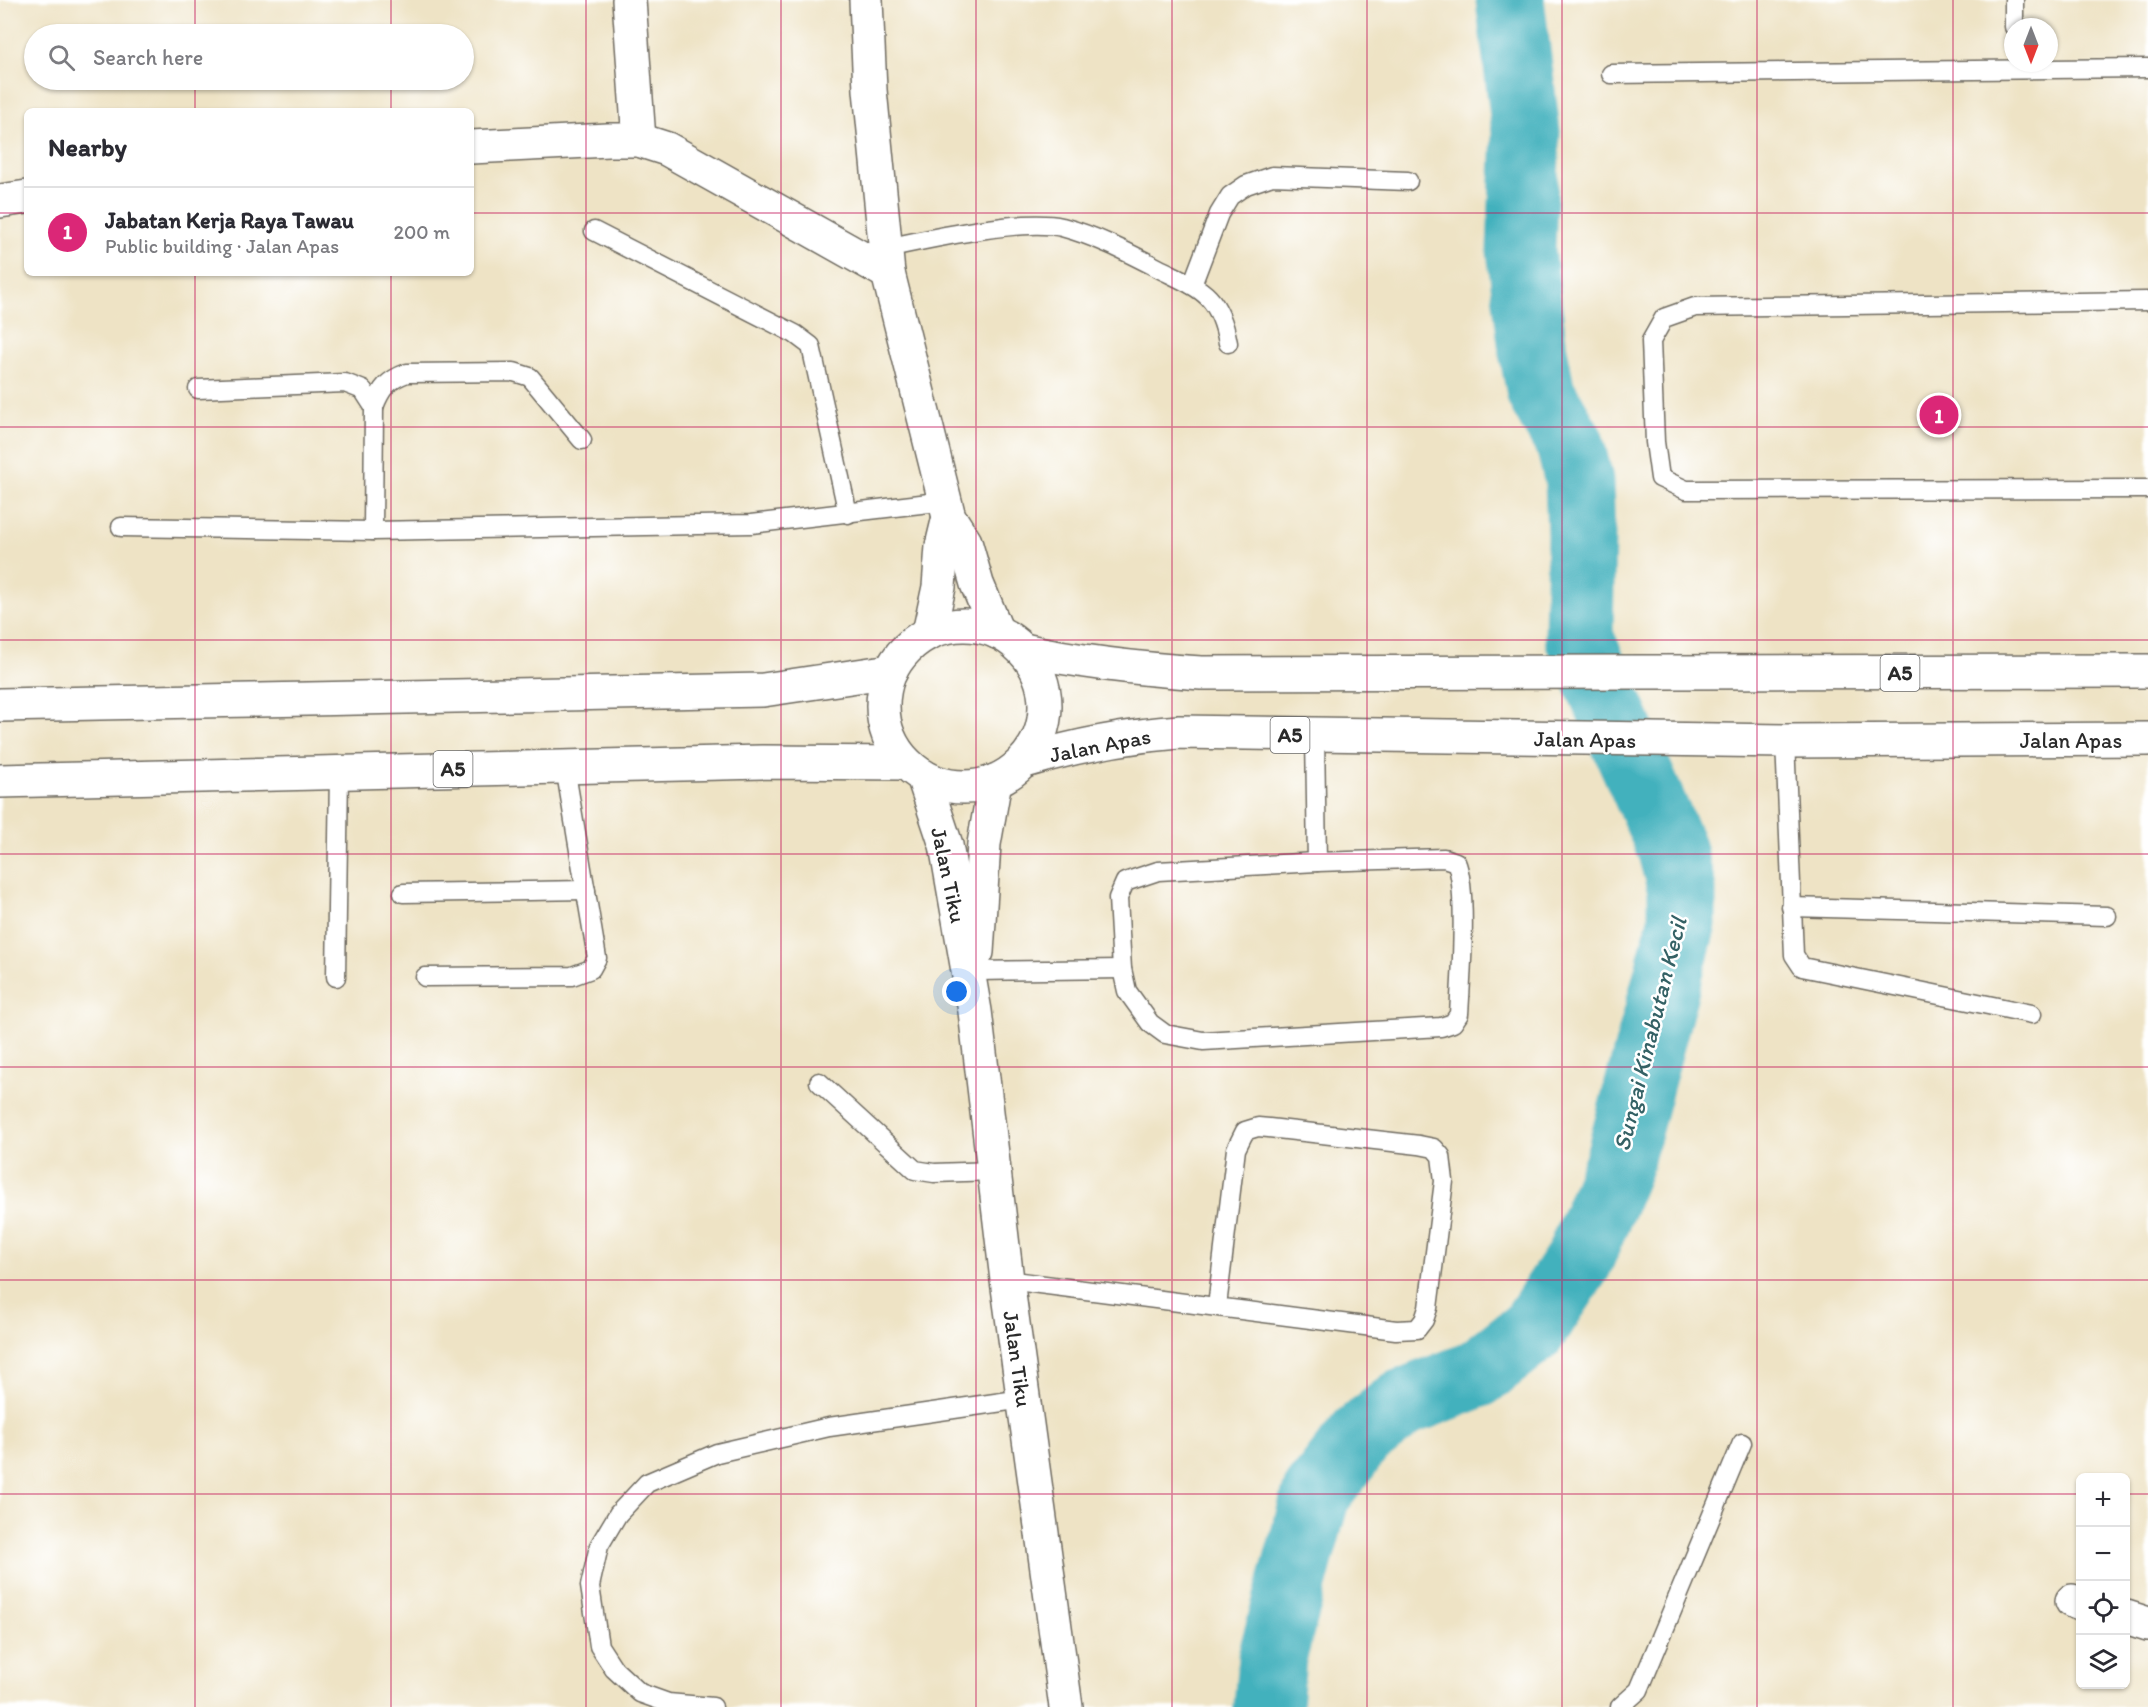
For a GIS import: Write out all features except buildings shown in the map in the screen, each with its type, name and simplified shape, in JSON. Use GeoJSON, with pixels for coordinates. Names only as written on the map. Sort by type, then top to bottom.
{"type":"FeatureCollection","features":[{"type":"Feature","properties":{"kind":"main road"},"geometry":{"type":"LineString","coordinates":[[629,0],[639,141]]}},
{"type":"Feature","properties":{"kind":"main road"},"geometry":{"type":"LineString","coordinates":[[866,0],[870,90],[887,260],[947,509],[966,542],[977,584],[997,632]]}},
{"type":"Feature","properties":{"kind":"main road"},"geometry":{"type":"LineString","coordinates":[[474,147],[639,141],[667,149],[887,260]]}},
{"type":"Feature","properties":{"kind":"main road"},"geometry":{"type":"LineString","coordinates":[[0,201],[24,197]]}},
{"type":"Feature","properties":{"kind":"main road"},"geometry":{"type":"LineString","coordinates":[[929,633],[939,587],[947,509]]}},
{"type":"Feature","properties":{"kind":"main road","name":"A5"},"geometry":{"type":"LineString","coordinates":[[0,781],[762,762],[914,770],[946,785],[971,787],[994,781],[1025,761],[1038,740],[1045,717],[1045,693],[1037,670],[1023,650],[997,632],[975,626],[951,626],[929,633],[913,643],[891,671],[883,695],[884,719],[891,743],[914,770]]}},
{"type":"Feature","properties":{"kind":"main road","name":"A5"},"geometry":{"type":"LineString","coordinates":[[1023,650],[1108,666],[1202,673],[1653,674],[2148,671]]}},
{"type":"Feature","properties":{"kind":"main road"},"geometry":{"type":"LineString","coordinates":[[0,705],[763,690],[891,671]]}},
{"type":"Feature","properties":{"kind":"main road","name":"Jalan Apas"},"geometry":{"type":"LineString","coordinates":[[1025,761],[1074,746],[1122,736],[1179,732],[1315,736],[1785,741],[2148,739]]}},
{"type":"Feature","properties":{"kind":"main road","name":"Jalan Tiku"},"geometry":{"type":"LineString","coordinates":[[914,770],[946,845],[975,1011],[1007,1280],[1066,1707]]}},
{"type":"Feature","properties":{"kind":"main road","name":"Jalan Tiku"},"geometry":{"type":"LineString","coordinates":[[975,1011],[984,844],[994,781]]}},
{"type":"Feature","properties":{"kind":"main road"},"geometry":{"type":"LineString","coordinates":[[2130,1618],[2148,1624]]}},
{"type":"Feature","properties":{"kind":"lane"},"geometry":{"type":"LineString","coordinates":[[2014,0],[2014,18]]}},
{"type":"Feature","properties":{"kind":"lane"},"geometry":{"type":"LineString","coordinates":[[1611,74],[2004,66]]}},
{"type":"Feature","properties":{"kind":"lane"},"geometry":{"type":"LineString","coordinates":[[2058,67],[2148,68]]}},
{"type":"Feature","properties":{"kind":"lane"},"geometry":{"type":"LineString","coordinates":[[1192,285],[1219,214],[1230,196],[1246,185],[1272,176],[1408,181]]}},
{"type":"Feature","properties":{"kind":"lane"},"geometry":{"type":"LineString","coordinates":[[887,260],[946,235],[1022,226],[1059,226],[1100,239],[1192,285],[1213,300],[1223,318],[1228,343]]}},
{"type":"Feature","properties":{"kind":"lane"},"geometry":{"type":"LineString","coordinates":[[594,231],[795,334],[812,346],[848,514]]}},
{"type":"Feature","properties":{"kind":"lane"},"geometry":{"type":"LineString","coordinates":[[2148,301],[1695,308],[1664,318],[1651,341],[1655,442],[1660,478],[1686,490],[2148,489]]}},
{"type":"Feature","properties":{"kind":"lane"},"geometry":{"type":"LineString","coordinates":[[373,531],[374,407],[380,391],[391,379],[407,373],[514,372],[530,377],[582,440]]}},
{"type":"Feature","properties":{"kind":"lane"},"geometry":{"type":"LineString","coordinates":[[198,389],[345,383],[363,390],[374,407]]}},
{"type":"Feature","properties":{"kind":"lane"},"geometry":{"type":"LineString","coordinates":[[121,527],[373,531],[752,524],[848,514],[947,509]]}},
{"type":"Feature","properties":{"kind":"lane"},"geometry":{"type":"LineString","coordinates":[[1315,736],[1317,862]]}},
{"type":"Feature","properties":{"kind":"lane"},"geometry":{"type":"LineString","coordinates":[[1785,741],[1794,955],[1802,967],[2032,1014]]}},
{"type":"Feature","properties":{"kind":"lane"},"geometry":{"type":"LineString","coordinates":[[425,977],[572,976],[591,969],[597,958],[565,766]]}},
{"type":"Feature","properties":{"kind":"lane"},"geometry":{"type":"LineString","coordinates":[[336,977],[339,772]]}},
{"type":"Feature","properties":{"kind":"lane"},"geometry":{"type":"LineString","coordinates":[[1444,858],[1456,862],[1461,872],[1459,1014],[1453,1023],[1441,1027],[1215,1040],[1181,1038],[1165,1034],[1150,1023],[1127,991],[1122,969],[1118,898],[1125,882],[1158,871],[1444,858]]}},
{"type":"Feature","properties":{"kind":"lane"},"geometry":{"type":"LineString","coordinates":[[403,893],[586,891]]}},
{"type":"Feature","properties":{"kind":"lane"},"geometry":{"type":"LineString","coordinates":[[1791,907],[2107,916]]}},
{"type":"Feature","properties":{"kind":"lane"},"geometry":{"type":"LineString","coordinates":[[976,971],[1122,969]]}},
{"type":"Feature","properties":{"kind":"lane"},"geometry":{"type":"LineString","coordinates":[[819,1082],[915,1170],[934,1173],[994,1171]]}},
{"type":"Feature","properties":{"kind":"lane"},"geometry":{"type":"LineString","coordinates":[[1007,1280],[1396,1330],[1417,1329],[1425,1320],[1428,1308],[1444,1181],[1441,1156],[1434,1148],[1419,1145],[1257,1127],[1245,1131],[1236,1149],[1217,1306]]}},
{"type":"Feature","properties":{"kind":"lane"},"geometry":{"type":"LineString","coordinates":[[713,1707],[668,1703],[640,1692],[614,1669],[599,1646],[590,1586],[599,1546],[618,1514],[647,1483],[717,1453],[830,1427],[1023,1399]]}},
{"type":"Feature","properties":{"kind":"lane"},"geometry":{"type":"LineString","coordinates":[[1620,1707],[1638,1690],[1742,1443]]}},
{"type":"Feature","properties":{"kind":"waterway","name":"Sungai Kinabutan Kecil"},"geometry":{"type":"LineString","coordinates":[[1268,1707],[1272,1658],[1316,1495],[1361,1436],[1403,1403],[1477,1374],[1532,1331],[1579,1260],[1618,1165],[1682,923],[1682,890],[1671,848],[1579,637],[1581,535],[1579,481],[1570,444],[1541,393],[1533,351],[1521,250],[1526,132],[1510,0]]}},
{"type":"Feature","properties":{"kind":"place","name":"Jabatan Kerja Raya Tawau"},"geometry":{"type":"Point","coordinates":[1939,415]}}]}
